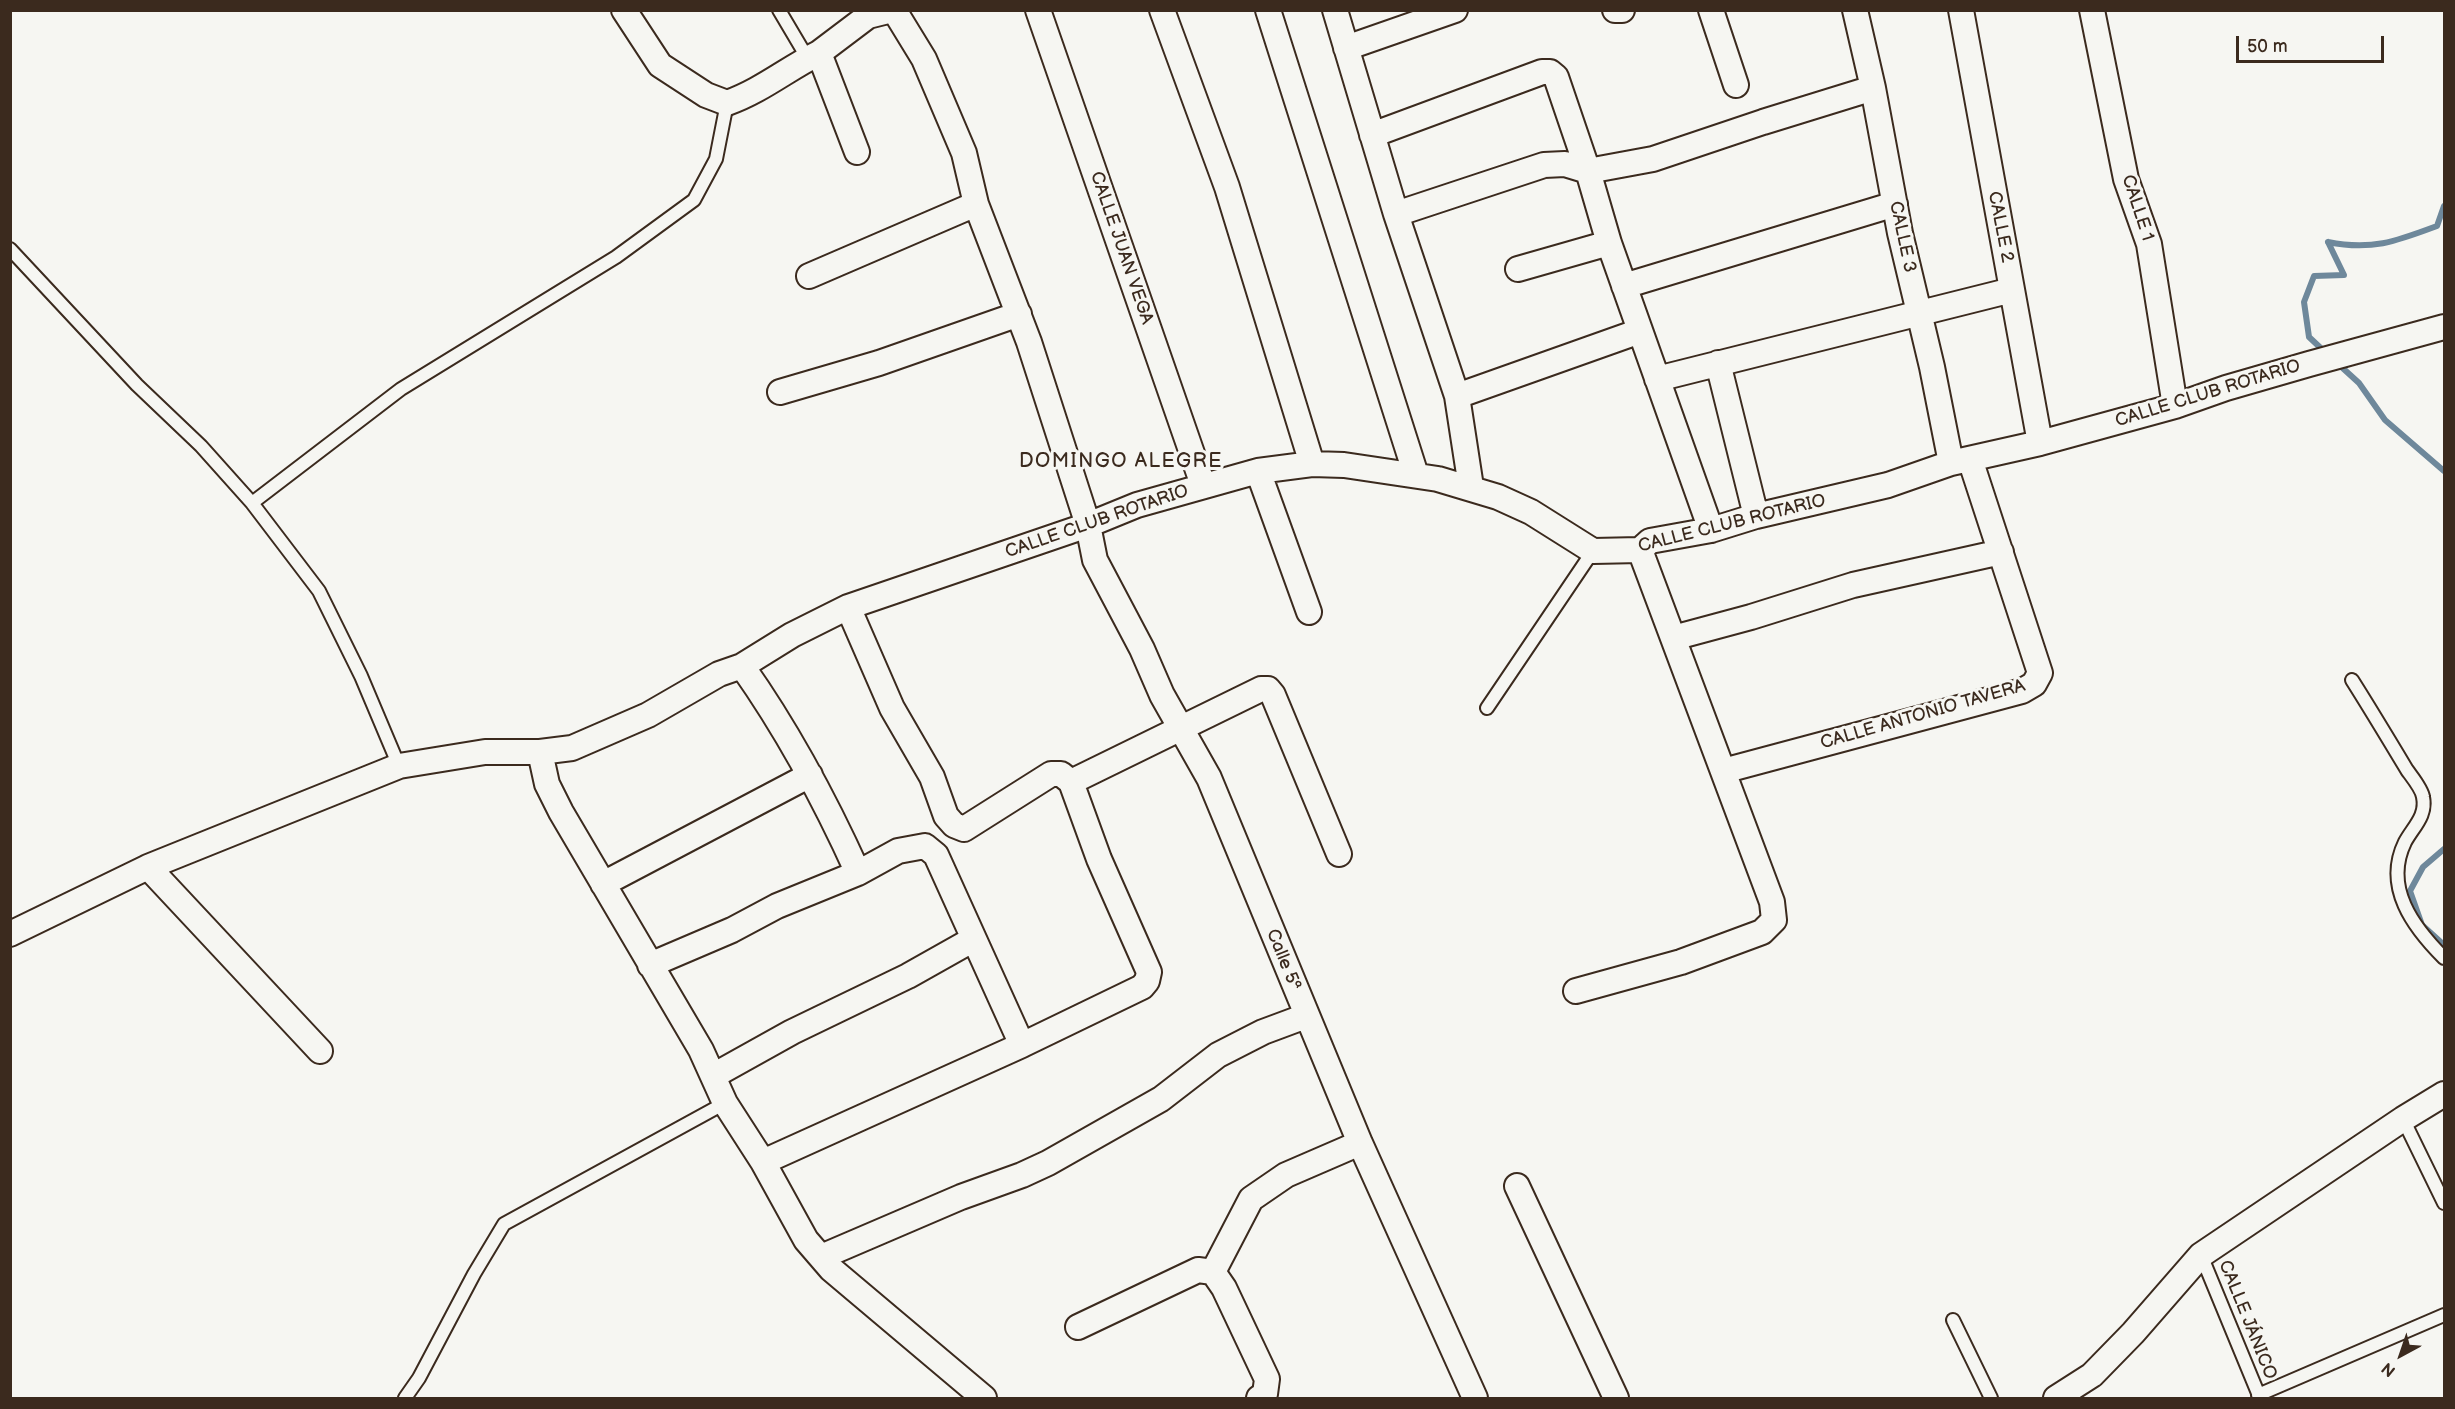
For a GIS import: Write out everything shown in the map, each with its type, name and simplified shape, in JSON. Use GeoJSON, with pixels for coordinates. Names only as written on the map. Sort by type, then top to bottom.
{"type":"FeatureCollection","features":[{"type":"Feature","properties":{"kind":"street"},"geometry":{"type":"LineString","coordinates":[[624,10],[660,65],[706,94],[727,103],[765,86],[813,56],[868,16],[893,10]]}},
{"type":"Feature","properties":{"kind":"street","name":"Calle 5ª"},"geometry":{"type":"LineString","coordinates":[[893,10],[924,59],[964,153],[976,204],[1019,314],[1088,525],[1095,560],[1142,649],[1162,695],[1209,778],[1360,1143],[1475,1398]]}},
{"type":"Feature","properties":{"kind":"street","name":"CALLE JUAN VEGA"},"geometry":{"type":"LineString","coordinates":[[1038,10],[1203,485]]}},
{"type":"Feature","properties":{"kind":"street"},"geometry":{"type":"LineString","coordinates":[[1162,10],[1227,187],[1312,464]]}},
{"type":"Feature","properties":{"kind":"street"},"geometry":{"type":"LineString","coordinates":[[1268,10],[1416,475]]}},
{"type":"Feature","properties":{"kind":"street"},"geometry":{"type":"LineString","coordinates":[[1335,10],[1396,214],[1457,396],[1471,487]]}},
{"type":"Feature","properties":{"kind":"street"},"geometry":{"type":"LineString","coordinates":[[1346,48],[1455,10]]}},
{"type":"Feature","properties":{"kind":"street"},"geometry":{"type":"LineString","coordinates":[[1615,10],[1622,10]]}},
{"type":"Feature","properties":{"kind":"street"},"geometry":{"type":"LineString","coordinates":[[1711,10],[1736,85]]}},
{"type":"Feature","properties":{"kind":"street","name":"CALLE 3"},"geometry":{"type":"LineString","coordinates":[[1855,10],[1919,312],[1961,461]]}},
{"type":"Feature","properties":{"kind":"street","name":"CALLE 2"},"geometry":{"type":"LineString","coordinates":[[1960,10],[2040,443]]}},
{"type":"Feature","properties":{"kind":"street","name":"CALLE 1"},"geometry":{"type":"LineString","coordinates":[[2092,10],[2126,179],[2149,244],[2175,406]]}},
{"type":"Feature","properties":{"kind":"street"},"geometry":{"type":"LineString","coordinates":[[813,56],[857,152]]}},
{"type":"Feature","properties":{"kind":"street"},"geometry":{"type":"LineString","coordinates":[[1372,135],[1542,72],[1550,72],[1556,77],[1588,171],[1609,243],[1711,530]]}},
{"type":"Feature","properties":{"kind":"street"},"geometry":{"type":"LineString","coordinates":[[1396,214],[1544,165],[1565,164],[1588,171],[1653,159],[1873,88]]}},
{"type":"Feature","properties":{"kind":"street"},"geometry":{"type":"LineString","coordinates":[[808,276],[976,204]]}},
{"type":"Feature","properties":{"kind":"street"},"geometry":{"type":"LineString","coordinates":[[1624,286],[1895,204]]}},
{"type":"Feature","properties":{"kind":"street"},"geometry":{"type":"LineString","coordinates":[[1518,269],[1609,243]]}},
{"type":"Feature","properties":{"kind":"street"},"geometry":{"type":"LineString","coordinates":[[1657,379],[2012,290]]}},
{"type":"Feature","properties":{"kind":"street"},"geometry":{"type":"LineString","coordinates":[[780,392],[879,363],[1019,314]]}},
{"type":"Feature","properties":{"kind":"street","name":"CALLE CLUB ROTARIO"},"geometry":{"type":"LineString","coordinates":[[10,934],[148,867],[399,766],[485,752],[540,752],[572,748],[648,715],[719,674],[741,666],[792,635],[848,607],[1088,525],[1137,505],[1258,471],[1312,464],[1354,466],[1416,475],[1471,487],[1498,497],[1531,512],[1593,551],[1640,550],[1650,541],[1711,530],[1756,516],[1888,484],[1961,461],[2040,443],[2175,406],[2226,388],[2445,327]]}},
{"type":"Feature","properties":{"kind":"street"},"geometry":{"type":"LineString","coordinates":[[1457,396],[1640,332]]}},
{"type":"Feature","properties":{"kind":"street"},"geometry":{"type":"LineString","coordinates":[[1718,363],[1756,516]]}},
{"type":"Feature","properties":{"kind":"street","name":"CALLE ANTONIO TAVERA"},"geometry":{"type":"LineString","coordinates":[[1723,771],[2022,691],[2034,684],[2040,673],[2001,552],[1961,461]]}},
{"type":"Feature","properties":{"kind":"street"},"geometry":{"type":"LineString","coordinates":[[1258,471],[1309,612]]}},
{"type":"Feature","properties":{"kind":"street"},"geometry":{"type":"LineString","coordinates":[[1576,991],[1681,962],[1762,932],[1774,920],[1772,902],[1640,550]]}},
{"type":"Feature","properties":{"kind":"street"},"geometry":{"type":"LineString","coordinates":[[1673,638],[1751,617],[1853,585],[2001,552]]}},
{"type":"Feature","properties":{"kind":"street"},"geometry":{"type":"LineString","coordinates":[[763,1162],[1022,1045],[1142,987],[1149,972],[1099,859],[1071,782],[1061,774],[1051,774],[964,829],[954,825],[946,816],[932,777],[892,708],[848,607]]}},
{"type":"Feature","properties":{"kind":"street"},"geometry":{"type":"LineString","coordinates":[[741,666],[769,705],[810,775],[858,873]]}},
{"type":"Feature","properties":{"kind":"street"},"geometry":{"type":"LineString","coordinates":[[1071,782],[1261,688],[1268,689],[1273,695],[1339,854]]}},
{"type":"Feature","properties":{"kind":"street"},"geometry":{"type":"LineString","coordinates":[[540,752],[547,784],[561,812],[701,1050],[725,1103],[763,1162],[806,1240],[820,1257],[861,1295],[984,1398]]}},
{"type":"Feature","properties":{"kind":"street"},"geometry":{"type":"LineString","coordinates":[[603,884],[810,775]]}},
{"type":"Feature","properties":{"kind":"street"},"geometry":{"type":"LineString","coordinates":[[650,965],[732,930],[777,906],[858,873],[898,851],[925,846],[954,825]]}},
{"type":"Feature","properties":{"kind":"street"},"geometry":{"type":"LineString","coordinates":[[925,846],[936,855],[972,940],[1022,1045]]}},
{"type":"Feature","properties":{"kind":"street"},"geometry":{"type":"LineString","coordinates":[[148,867],[320,1051]]}},
{"type":"Feature","properties":{"kind":"street"},"geometry":{"type":"LineString","coordinates":[[712,1076],[792,1032],[908,976],[972,940]]}},
{"type":"Feature","properties":{"kind":"street"},"geometry":{"type":"LineString","coordinates":[[820,1257],[1047,1163],[1161,1099],[1218,1055],[1263,1032],[1306,1016]]}},
{"type":"Feature","properties":{"kind":"street"},"geometry":{"type":"LineString","coordinates":[[2056,1398],[2091,1375],[2133,1332],[2201,1255],[2403,1119],[2445,1094]]}},
{"type":"Feature","properties":{"kind":"street"},"geometry":{"type":"LineString","coordinates":[[1213,1272],[1251,1199],[1286,1175],[1360,1143]]}},
{"type":"Feature","properties":{"kind":"street"},"geometry":{"type":"LineString","coordinates":[[1517,1186],[1616,1398]]}},
{"type":"Feature","properties":{"kind":"street"},"geometry":{"type":"LineString","coordinates":[[1078,1326],[1197,1270],[1213,1272],[1224,1288],[1267,1379],[1265,1394],[1259,1398]]}},
{"type":"Feature","properties":{"kind":"lane"},"geometry":{"type":"LineString","coordinates":[[778,10],[813,56]]}},
{"type":"Feature","properties":{"kind":"lane"},"geometry":{"type":"LineString","coordinates":[[252,503],[401,390],[616,257],[694,200],[716,159],[727,103]]}},
{"type":"Feature","properties":{"kind":"lane"},"geometry":{"type":"LineString","coordinates":[[10,249],[137,385],[201,446],[252,503],[319,591],[361,676],[399,766]]}},
{"type":"Feature","properties":{"kind":"lane"},"geometry":{"type":"LineString","coordinates":[[1487,708],[1593,551]]}},
{"type":"Feature","properties":{"kind":"lane"},"geometry":{"type":"LineString","coordinates":[[2352,680],[2423,796],[2421,821],[2406,841],[2396,866],[2397,885],[2409,912],[2426,939],[2445,958]]}},
{"type":"Feature","properties":{"kind":"lane"},"geometry":{"type":"LineString","coordinates":[[405,1398],[419,1378],[474,1274],[504,1224],[725,1103]]}},
{"type":"Feature","properties":{"kind":"lane"},"geometry":{"type":"LineString","coordinates":[[2403,1119],[2441,1187],[2445,1203]]}},
{"type":"Feature","properties":{"kind":"lane","name":"CALLE JÁNICO"},"geometry":{"type":"LineString","coordinates":[[2201,1255],[2259,1396]]}},
{"type":"Feature","properties":{"kind":"lane"},"geometry":{"type":"LineString","coordinates":[[2259,1396],[2445,1315]]}},
{"type":"Feature","properties":{"kind":"lane"},"geometry":{"type":"LineString","coordinates":[[1953,1320],[1991,1398]]}},
{"type":"Feature","properties":{"kind":"waterway"},"geometry":{"type":"LineString","coordinates":[[2328,242],[2344,245],[2371,245],[2409,236],[2437,226],[2444,206]]}},
{"type":"Feature","properties":{"kind":"waterway"},"geometry":{"type":"LineString","coordinates":[[2326,353],[2309,337],[2304,302],[2314,276],[2344,275],[2328,242]]}},
{"type":"Feature","properties":{"kind":"waterway"},"geometry":{"type":"LineString","coordinates":[[2336,362],[2359,383],[2385,420],[2444,471]]}},
{"type":"Feature","properties":{"kind":"waterway"},"geometry":{"type":"LineString","coordinates":[[2444,849],[2423,867],[2410,891],[2422,925],[2444,945]]}},
{"type":"Feature","properties":{"kind":"district","name":"DOMINGO ALEGRE"},"geometry":{"type":"Point","coordinates":[1121,462]}}]}
